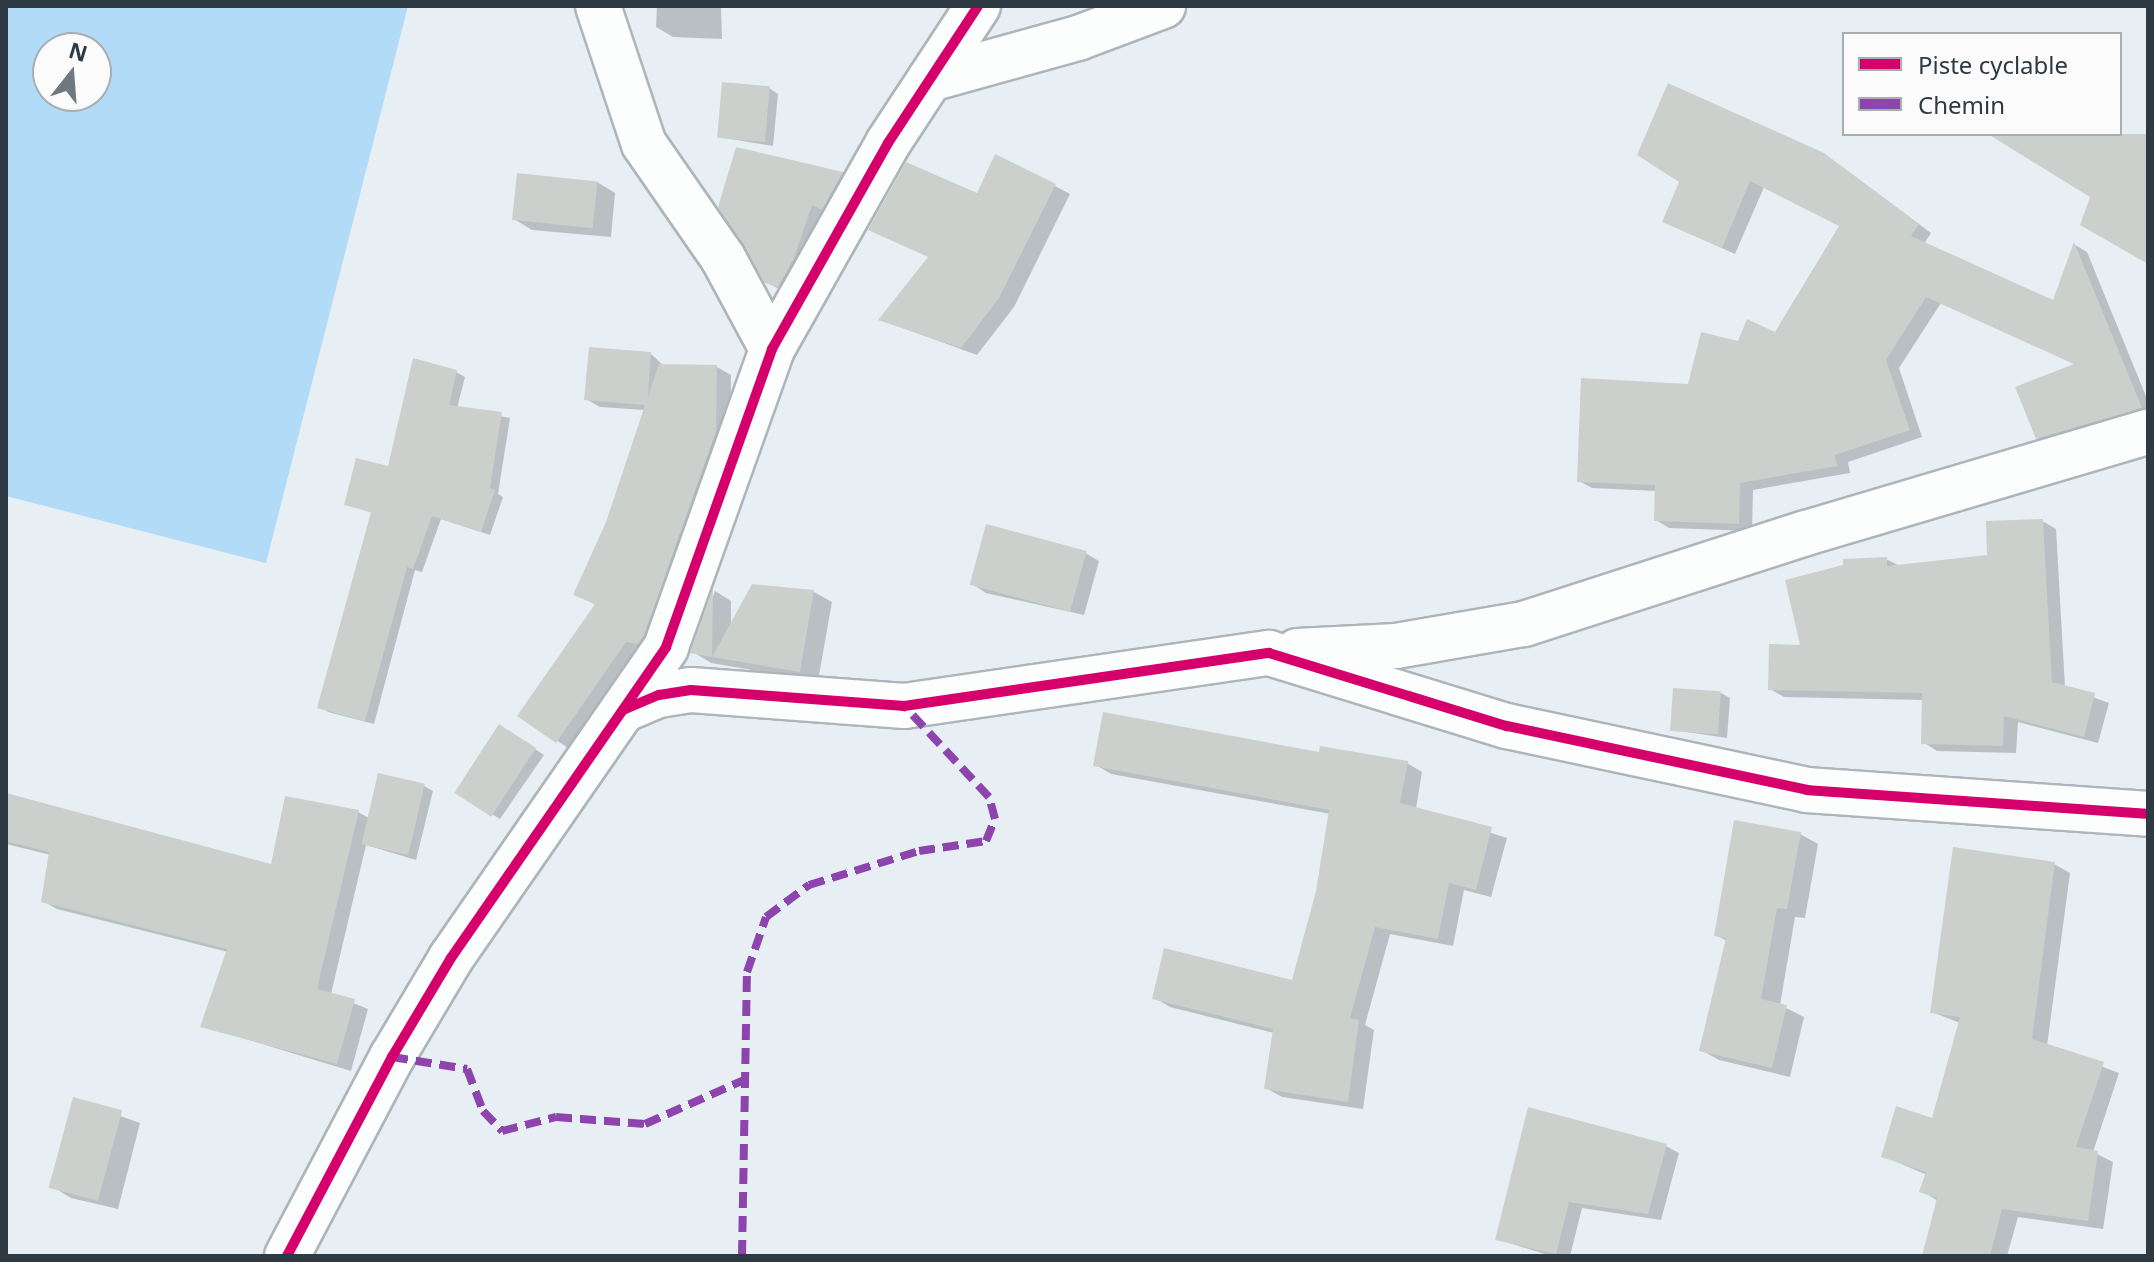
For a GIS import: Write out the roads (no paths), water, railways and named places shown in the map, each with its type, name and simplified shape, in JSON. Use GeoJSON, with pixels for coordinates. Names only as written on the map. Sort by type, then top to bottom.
{"type":"FeatureCollection","features":[{"type":"Feature","properties":{"kind":"street"},"geometry":{"type":"LineString","coordinates":[[598,6],[644,144],[723,258],[772,349]]}},
{"type":"Feature","properties":{"kind":"street"},"geometry":{"type":"LineString","coordinates":[[287,1256],[392,1057],[451,958],[520,851],[666,647],[772,349],[930,79],[978,6]]}},
{"type":"Feature","properties":{"kind":"street"},"geometry":{"type":"LineString","coordinates":[[930,79],[1078,38],[1163,6]]}},
{"type":"Feature","properties":{"kind":"street"},"geometry":{"type":"LineString","coordinates":[[623,710],[659,695],[691,690],[904,706],[1269,653],[1396,646],[1524,624],[1806,533],[2148,432]]}},
{"type":"Feature","properties":{"kind":"street"},"geometry":{"type":"LineString","coordinates":[[1269,653],[1507,726],[1807,790],[2148,814]]}}]}
